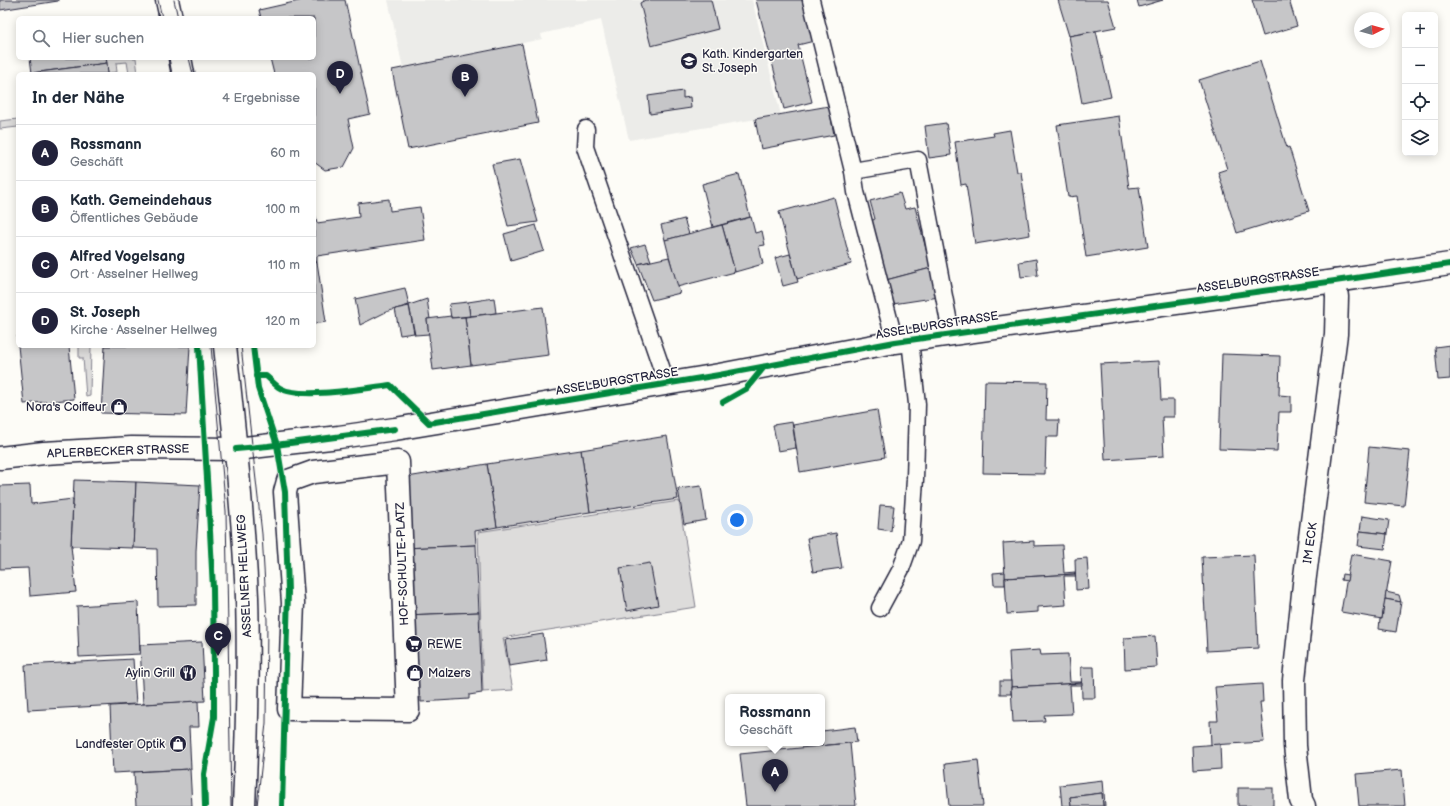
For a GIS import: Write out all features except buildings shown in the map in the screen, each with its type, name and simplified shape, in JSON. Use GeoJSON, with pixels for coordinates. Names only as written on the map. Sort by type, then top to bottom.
{"type":"FeatureCollection","features":[{"type":"Feature","properties":{"kind":"street"},"geometry":{"type":"LineString","coordinates":[[167,0],[171,16]]}},
{"type":"Feature","properties":{"kind":"street"},"geometry":{"type":"LineString","coordinates":[[180,60],[183,72]]}},
{"type":"Feature","properties":{"kind":"street","name":"ASSELBURGSTRASSE"},"geometry":{"type":"LineString","coordinates":[[236,449],[395,429],[719,376],[902,340],[1450,264]]}},
{"type":"Feature","properties":{"kind":"street","name":"IM ECK"},"geometry":{"type":"LineString","coordinates":[[1304,806],[1301,800],[1296,746],[1294,680],[1304,584],[1336,334],[1337,297],[1335,281]]}},
{"type":"Feature","properties":{"kind":"street","name":"ASSELNER HELLWEG"},"geometry":{"type":"LineString","coordinates":[[226,348],[236,449],[247,598],[248,731],[244,806]]}},
{"type":"Feature","properties":{"kind":"street","name":"APLERBECKER STRASSE"},"geometry":{"type":"LineString","coordinates":[[0,458],[44,453],[131,448],[236,449]]}},
{"type":"Feature","properties":{"kind":"street","name":"HOF-SCHULTE-PLATZ"},"geometry":{"type":"LineString","coordinates":[[398,462],[408,710],[289,709],[293,603],[285,492],[288,481],[313,472],[398,462]]}},
{"type":"Feature","properties":{"kind":"lane"},"geometry":{"type":"LineString","coordinates":[[810,0],[853,171],[856,192],[902,340],[917,404],[915,478],[911,542],[901,569],[880,608]]}},
{"type":"Feature","properties":{"kind":"lane"},"geometry":{"type":"LineString","coordinates":[[586,129],[585,147],[667,384]]}},
{"type":"Feature","properties":{"kind":"lane"},"geometry":{"type":"LineString","coordinates":[[853,171],[918,160],[951,333]]}},
{"type":"Feature","properties":{"kind":"shaded area","name":"Kath. Kindergarten St. Joseph"},"geometry":{"type":"Polygon","coordinates":[[[388,0],[752,0],[781,115],[629,140],[601,20],[541,34],[542,39],[403,68],[388,0]]]}},
{"type":"Feature","properties":{"kind":"shaded area"},"geometry":{"type":"Polygon","coordinates":[[[106,60],[136,60],[138,72],[129,72],[127,62],[116,63],[117,72],[108,72],[106,60]]]}},
{"type":"Feature","properties":{"kind":"shaded area"},"geometry":{"type":"Polygon","coordinates":[[[16,119],[16,127],[0,129],[0,121],[16,119]]]}},
{"type":"Feature","properties":{"kind":"shaded area"},"geometry":{"type":"Polygon","coordinates":[[[79,348],[91,348],[90,396],[86,397],[83,358],[79,358],[79,348]]]}},
{"type":"Feature","properties":{"kind":"shaded area"},"geometry":{"type":"Polygon","coordinates":[[[679,501],[696,607],[503,638],[513,690],[483,692],[478,532],[679,501]]]}},
{"type":"Feature","properties":{"kind":"tram line"},"geometry":{"type":"LineString","coordinates":[[158,0],[162,16]]}},
{"type":"Feature","properties":{"kind":"tram line"},"geometry":{"type":"LineString","coordinates":[[174,0],[178,16]]}},
{"type":"Feature","properties":{"kind":"tram line"},"geometry":{"type":"LineString","coordinates":[[169,60],[172,72]]}},
{"type":"Feature","properties":{"kind":"tram line"},"geometry":{"type":"LineString","coordinates":[[190,60],[192,72]]}},
{"type":"Feature","properties":{"kind":"tram line"},"geometry":{"type":"LineString","coordinates":[[211,348],[226,511],[231,806]]}},
{"type":"Feature","properties":{"kind":"tram line"},"geometry":{"type":"LineString","coordinates":[[241,348],[262,534],[267,620],[266,723],[257,806]]}},
{"type":"Feature","properties":{"kind":"cycle path"},"geometry":{"type":"LineString","coordinates":[[256,376],[266,376],[280,388],[302,393],[333,392],[390,385],[429,423],[719,375],[895,342],[1450,264]]}},
{"type":"Feature","properties":{"kind":"cycle path"},"geometry":{"type":"LineString","coordinates":[[199,348],[213,589],[214,717],[204,774],[205,806]]}},
{"type":"Feature","properties":{"kind":"cycle path"},"geometry":{"type":"LineString","coordinates":[[253,348],[258,388],[277,445],[285,492],[288,592],[282,806]]}},
{"type":"Feature","properties":{"kind":"cycle path"},"geometry":{"type":"LineString","coordinates":[[723,402],[746,389],[764,367]]}},
{"type":"Feature","properties":{"kind":"cycle path"},"geometry":{"type":"LineString","coordinates":[[236,449],[395,429]]}},
{"type":"Feature","properties":{"kind":"place","name":"Kath. Kindergarten St. Joseph"},"geometry":{"type":"Point","coordinates":[689,61]}},
{"type":"Feature","properties":{"kind":"place","name":"St. Joseph"},"geometry":{"type":"Point","coordinates":[340,94]}},
{"type":"Feature","properties":{"kind":"place","name":"Kath. Gemeindehaus"},"geometry":{"type":"Point","coordinates":[465,97]}},
{"type":"Feature","properties":{"kind":"place","name":"Nora's Coiffeur"},"geometry":{"type":"Point","coordinates":[119,407]}},
{"type":"Feature","properties":{"kind":"place","name":"REWE"},"geometry":{"type":"Point","coordinates":[414,644]}},
{"type":"Feature","properties":{"kind":"place","name":"Alfred Vogelsang"},"geometry":{"type":"Point","coordinates":[218,656]}},
{"type":"Feature","properties":{"kind":"place","name":"Aylin Grill"},"geometry":{"type":"Point","coordinates":[188,673]}},
{"type":"Feature","properties":{"kind":"place","name":"Malzers"},"geometry":{"type":"Point","coordinates":[415,673]}},
{"type":"Feature","properties":{"kind":"place","name":"Landfester Optik"},"geometry":{"type":"Point","coordinates":[178,744]}},
{"type":"Feature","properties":{"kind":"place","name":"Rossmann"},"geometry":{"type":"Point","coordinates":[775,792]}}]}
